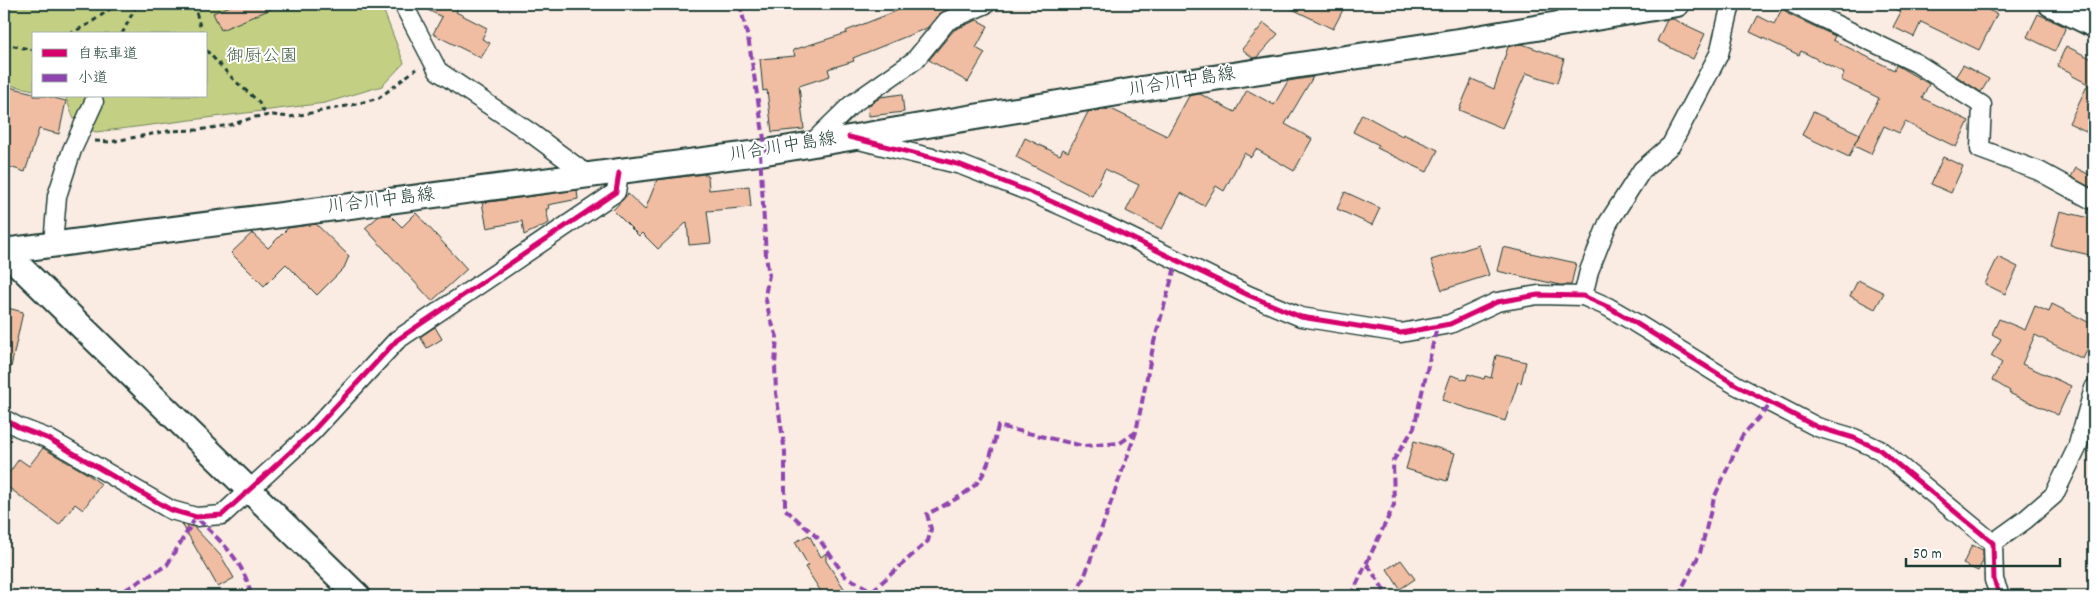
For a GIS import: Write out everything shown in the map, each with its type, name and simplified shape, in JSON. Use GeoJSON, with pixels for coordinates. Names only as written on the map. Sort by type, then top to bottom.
{"type":"FeatureCollection","features":[{"type":"Feature","properties":{"kind":"main road","name":"川合川中島線"},"geometry":{"type":"LineString","coordinates":[[4,251],[619,173],[760,153],[1144,89],[1465,40],[1677,4]]}},
{"type":"Feature","properties":{"kind":"main road"},"geometry":{"type":"LineString","coordinates":[[2051,4],[2094,25]]}},
{"type":"Feature","properties":{"kind":"main road"},"geometry":{"type":"LineString","coordinates":[[4,251],[358,596]]}},
{"type":"Feature","properties":{"kind":"street"},"geometry":{"type":"LineString","coordinates":[[403,4],[438,71],[531,133],[589,176]]}},
{"type":"Feature","properties":{"kind":"street"},"geometry":{"type":"LineString","coordinates":[[810,144],[851,105],[915,60],[947,21],[986,4]]}},
{"type":"Feature","properties":{"kind":"street"},"geometry":{"type":"LineString","coordinates":[[1583,296],[1589,270],[1608,223],[1642,170],[1671,145],[1719,54],[1731,4]]}},
{"type":"Feature","properties":{"kind":"street"},"geometry":{"type":"LineString","coordinates":[[1794,4],[1916,63],[1982,105],[1980,149],[2039,171],[2094,201]]}},
{"type":"Feature","properties":{"kind":"street"},"geometry":{"type":"LineString","coordinates":[[53,244],[57,196],[77,141],[94,102]]}},
{"type":"Feature","properties":{"kind":"street"},"geometry":{"type":"LineString","coordinates":[[849,137],[961,165],[1030,192],[1105,225],[1248,295],[1301,317],[1401,333],[1450,324],[1497,302],[1538,294],[1583,296],[1628,318],[1736,385],[1817,427],[1854,438],[1880,450],[1992,543],[1994,580],[2000,596]]}},
{"type":"Feature","properties":{"kind":"street"},"geometry":{"type":"LineString","coordinates":[[4,419],[18,427],[49,438],[171,510],[196,517],[222,515],[312,432],[397,340],[616,192],[619,173]]}},
{"type":"Feature","properties":{"kind":"street"},"geometry":{"type":"LineString","coordinates":[[1992,543],[2025,520],[2054,495],[2077,448],[2094,388]]}},
{"type":"Feature","properties":{"kind":"path"},"geometry":{"type":"LineString","coordinates":[[73,32],[89,24],[117,4]]}},
{"type":"Feature","properties":{"kind":"path"},"geometry":{"type":"LineString","coordinates":[[123,32],[137,4]]}},
{"type":"Feature","properties":{"kind":"path"},"geometry":{"type":"LineString","coordinates":[[194,4],[201,32]]}},
{"type":"Feature","properties":{"kind":"path"},"geometry":{"type":"LineString","coordinates":[[4,44],[23,46],[32,49]]}},
{"type":"Feature","properties":{"kind":"path"},"geometry":{"type":"LineString","coordinates":[[208,52],[235,81],[258,101],[266,116]]}},
{"type":"Feature","properties":{"kind":"path"},"geometry":{"type":"LineString","coordinates":[[77,141],[110,142],[168,131],[198,130],[230,125],[255,117],[290,117],[379,98],[430,56]]}},
{"type":"Feature","properties":{"kind":"green space","name":"御厨公園"},"geometry":{"type":"Polygon","coordinates":[[[4,4],[381,4],[404,63],[382,86],[325,103],[96,132],[76,125],[66,98],[208,98],[208,32],[32,32],[32,90],[4,84],[4,4]]]}},
{"type":"Feature","properties":{"kind":"building"},"geometry":{"type":"Polygon","coordinates":[[[235,4],[283,4],[221,30],[213,13],[235,4]]]}},
{"type":"Feature","properties":{"kind":"building"},"geometry":{"type":"Polygon","coordinates":[[[416,4],[460,4],[456,12],[487,28],[482,39],[490,43],[481,58],[433,34],[442,17],[416,4]]]}},
{"type":"Feature","properties":{"kind":"building"},"geometry":{"type":"Polygon","coordinates":[[[914,4],[947,4],[953,7],[939,14],[927,28],[853,58],[854,61],[828,69],[830,76],[799,86],[804,129],[772,132],[767,90],[763,91],[760,59],[795,56],[793,50],[847,33],[846,31],[914,4]]]}},
{"type":"Feature","properties":{"kind":"building"},"geometry":{"type":"Polygon","coordinates":[[[1282,4],[1346,4],[1333,29],[1282,4]]]}},
{"type":"Feature","properties":{"kind":"building"},"geometry":{"type":"Polygon","coordinates":[[[1884,4],[1988,4],[1986,9],[1997,14],[1979,50],[1921,22],[1914,37],[1893,27],[1901,12],[1884,4]]]}},
{"type":"Feature","properties":{"kind":"building"},"geometry":{"type":"Polygon","coordinates":[[[1783,7],[1788,14],[1835,36],[1833,40],[1894,70],[1896,65],[1929,84],[1922,98],[1969,121],[1956,147],[1905,122],[1899,133],[1884,126],[1871,154],[1854,146],[1849,157],[1802,135],[1813,112],[1860,134],[1879,98],[1841,80],[1844,73],[1801,51],[1799,55],[1750,32],[1758,16],[1774,24],[1783,7]]]}},
{"type":"Feature","properties":{"kind":"building"},"geometry":{"type":"Polygon","coordinates":[[[2038,14],[2066,27],[2055,51],[2027,37],[2038,14]]]}},
{"type":"Feature","properties":{"kind":"building"},"geometry":{"type":"Polygon","coordinates":[[[1673,19],[1705,34],[1693,59],[1657,41],[1667,20],[1673,19]]]}},
{"type":"Feature","properties":{"kind":"building"},"geometry":{"type":"Polygon","coordinates":[[[977,20],[988,26],[976,48],[985,53],[968,82],[929,60],[954,30],[977,20]]]}},
{"type":"Feature","properties":{"kind":"building"},"geometry":{"type":"Polygon","coordinates":[[[1264,23],[1278,34],[1257,57],[1253,58],[1242,49],[1264,23]]]}},
{"type":"Feature","properties":{"kind":"building"},"geometry":{"type":"Polygon","coordinates":[[[1522,44],[1564,59],[1557,83],[1526,73],[1502,128],[1459,110],[1472,79],[1494,89],[1508,47],[1522,44]]]}},
{"type":"Feature","properties":{"kind":"building"},"geometry":{"type":"Polygon","coordinates":[[[2066,46],[2094,60],[2094,135],[2069,123],[2088,84],[2057,66],[2066,46]]]}},
{"type":"Feature","properties":{"kind":"building"},"geometry":{"type":"Polygon","coordinates":[[[1963,65],[1989,79],[1981,92],[1956,76],[1963,65]]]}},
{"type":"Feature","properties":{"kind":"building"},"geometry":{"type":"Polygon","coordinates":[[[1313,77],[1285,124],[1312,139],[1294,171],[1256,149],[1251,157],[1244,153],[1224,191],[1216,186],[1204,206],[1181,193],[1162,229],[1126,211],[1139,185],[1105,169],[1092,196],[1016,157],[1025,138],[1060,155],[1063,149],[1068,152],[1088,112],[1111,109],[1167,136],[1189,96],[1200,94],[1235,112],[1247,90],[1274,105],[1288,81],[1313,77]]]}},
{"type":"Feature","properties":{"kind":"building"},"geometry":{"type":"Polygon","coordinates":[[[9,87],[32,93],[32,98],[54,98],[66,101],[59,134],[39,129],[25,172],[4,165],[4,107],[9,87]]]}},
{"type":"Feature","properties":{"kind":"building"},"geometry":{"type":"Polygon","coordinates":[[[902,94],[904,112],[869,116],[868,106],[881,97],[902,94]]]}},
{"type":"Feature","properties":{"kind":"building"},"geometry":{"type":"Polygon","coordinates":[[[1362,114],[1402,136],[1403,134],[1438,150],[1427,172],[1377,148],[1379,145],[1353,132],[1362,114]]]}},
{"type":"Feature","properties":{"kind":"building"},"geometry":{"type":"Polygon","coordinates":[[[1943,157],[1963,166],[1951,193],[1931,184],[1943,157]]]}},
{"type":"Feature","properties":{"kind":"building"},"geometry":{"type":"Polygon","coordinates":[[[2076,168],[2094,177],[2094,189],[2071,177],[2076,168]]]}},
{"type":"Feature","properties":{"kind":"building"},"geometry":{"type":"Polygon","coordinates":[[[704,174],[708,176],[709,190],[749,186],[751,207],[707,211],[711,243],[689,245],[687,222],[658,249],[642,233],[639,236],[613,210],[628,194],[645,210],[657,180],[704,174]]]}},
{"type":"Feature","properties":{"kind":"building"},"geometry":{"type":"Polygon","coordinates":[[[577,190],[578,199],[548,205],[549,209],[546,209],[549,223],[524,235],[522,221],[487,228],[482,203],[577,190]]]}},
{"type":"Feature","properties":{"kind":"building"},"geometry":{"type":"Polygon","coordinates":[[[1345,192],[1380,208],[1372,225],[1337,209],[1345,192]]]}},
{"type":"Feature","properties":{"kind":"building"},"geometry":{"type":"Polygon","coordinates":[[[2060,211],[2094,219],[2094,256],[2051,246],[2060,211]]]}},
{"type":"Feature","properties":{"kind":"building"},"geometry":{"type":"Polygon","coordinates":[[[416,213],[467,269],[432,301],[365,228],[379,216],[390,215],[402,227],[416,213]]]}},
{"type":"Feature","properties":{"kind":"building"},"geometry":{"type":"Polygon","coordinates":[[[316,224],[349,256],[344,268],[317,295],[286,264],[264,286],[231,253],[252,233],[268,248],[288,228],[316,224]]]}},
{"type":"Feature","properties":{"kind":"building"},"geometry":{"type":"Polygon","coordinates":[[[1479,245],[1489,275],[1442,290],[1431,260],[1479,245]]]}},
{"type":"Feature","properties":{"kind":"building"},"geometry":{"type":"Polygon","coordinates":[[[1503,247],[1576,263],[1571,285],[1560,285],[1497,271],[1503,247]]]}},
{"type":"Feature","properties":{"kind":"building"},"geometry":{"type":"Polygon","coordinates":[[[1998,257],[2018,267],[2005,294],[1985,284],[1998,257]]]}},
{"type":"Feature","properties":{"kind":"building"},"geometry":{"type":"Polygon","coordinates":[[[1858,280],[1884,293],[1875,309],[1850,296],[1858,280]]]}},
{"type":"Feature","properties":{"kind":"building"},"geometry":{"type":"Polygon","coordinates":[[[2052,304],[2094,325],[2094,335],[2083,359],[2035,335],[2022,364],[2071,386],[2058,415],[2009,393],[2010,391],[1992,380],[2002,363],[1991,356],[2001,339],[1992,334],[1999,319],[2025,330],[2035,306],[2049,312],[2052,304]]]}},
{"type":"Feature","properties":{"kind":"building"},"geometry":{"type":"Polygon","coordinates":[[[4,307],[23,312],[11,367],[4,366],[4,307]]]}},
{"type":"Feature","properties":{"kind":"building"},"geometry":{"type":"Polygon","coordinates":[[[435,327],[442,339],[427,348],[420,337],[435,327]]]}},
{"type":"Feature","properties":{"kind":"building"},"geometry":{"type":"Polygon","coordinates":[[[1496,355],[1526,362],[1521,383],[1518,382],[1505,421],[1442,400],[1451,375],[1466,380],[1468,374],[1484,379],[1485,376],[1491,378],[1496,355]]]}},
{"type":"Feature","properties":{"kind":"building"},"geometry":{"type":"Polygon","coordinates":[[[1414,441],[1455,453],[1447,481],[1406,469],[1414,441]]]}},
{"type":"Feature","properties":{"kind":"building"},"geometry":{"type":"Polygon","coordinates":[[[43,448],[101,484],[83,510],[75,504],[59,525],[4,484],[4,480],[19,459],[29,466],[43,448]]]}},
{"type":"Feature","properties":{"kind":"building"},"geometry":{"type":"Polygon","coordinates":[[[182,524],[194,527],[221,556],[234,578],[218,587],[182,524]]]}},
{"type":"Feature","properties":{"kind":"building"},"geometry":{"type":"Polygon","coordinates":[[[809,535],[821,557],[826,553],[826,561],[849,596],[824,596],[805,567],[808,565],[795,542],[809,535]]]}},
{"type":"Feature","properties":{"kind":"building"},"geometry":{"type":"Polygon","coordinates":[[[1972,545],[1983,550],[1983,561],[1978,571],[1963,564],[1972,545]]]}},
{"type":"Feature","properties":{"kind":"building"},"geometry":{"type":"Polygon","coordinates":[[[1401,560],[1415,579],[1400,589],[1387,569],[1401,560]]]}},
{"type":"Feature","properties":{"kind":"marked path"},"geometry":{"type":"LineString","coordinates":[[740,4],[749,43],[766,152]]}},
{"type":"Feature","properties":{"kind":"marked path"},"geometry":{"type":"LineString","coordinates":[[760,153],[766,256],[769,275],[765,296],[777,337],[776,393],[785,452],[785,509],[819,539],[845,576],[872,591],[876,596]]}},
{"type":"Feature","properties":{"kind":"marked path"},"geometry":{"type":"LineString","coordinates":[[1075,596],[1085,575],[1136,432],[1154,342],[1177,260]]}},
{"type":"Feature","properties":{"kind":"marked path"},"geometry":{"type":"LineString","coordinates":[[1351,596],[1394,505],[1393,461],[1414,428],[1437,326]]}},
{"type":"Feature","properties":{"kind":"marked path"},"geometry":{"type":"LineString","coordinates":[[1678,596],[1700,553],[1714,498],[1742,436],[1772,403]]}},
{"type":"Feature","properties":{"kind":"marked path"},"geometry":{"type":"LineString","coordinates":[[872,591],[928,541],[931,529],[927,514],[952,501],[980,480],[990,457],[998,426],[1083,446],[1120,443],[1136,432]]}},
{"type":"Feature","properties":{"kind":"marked path"},"geometry":{"type":"LineString","coordinates":[[115,596],[167,565],[196,517],[222,543],[237,562],[248,584],[251,596]]}},
{"type":"Feature","properties":{"kind":"marked path"},"geometry":{"type":"LineString","coordinates":[[1367,564],[1388,596]]}},
{"type":"Feature","properties":{"kind":"cycle path"},"geometry":{"type":"LineString","coordinates":[[849,137],[961,165],[1030,192],[1105,225],[1248,295],[1301,317],[1401,333],[1450,324],[1497,302],[1538,295],[1583,296],[1608,307],[1634,322],[1736,385],[1817,427],[1854,438],[1880,450],[1993,543],[1994,580],[2000,596]]}},
{"type":"Feature","properties":{"kind":"cycle path"},"geometry":{"type":"LineString","coordinates":[[4,419],[18,427],[49,439],[171,510],[196,517],[222,515],[312,432],[397,340],[616,192],[619,173]]}}]}
